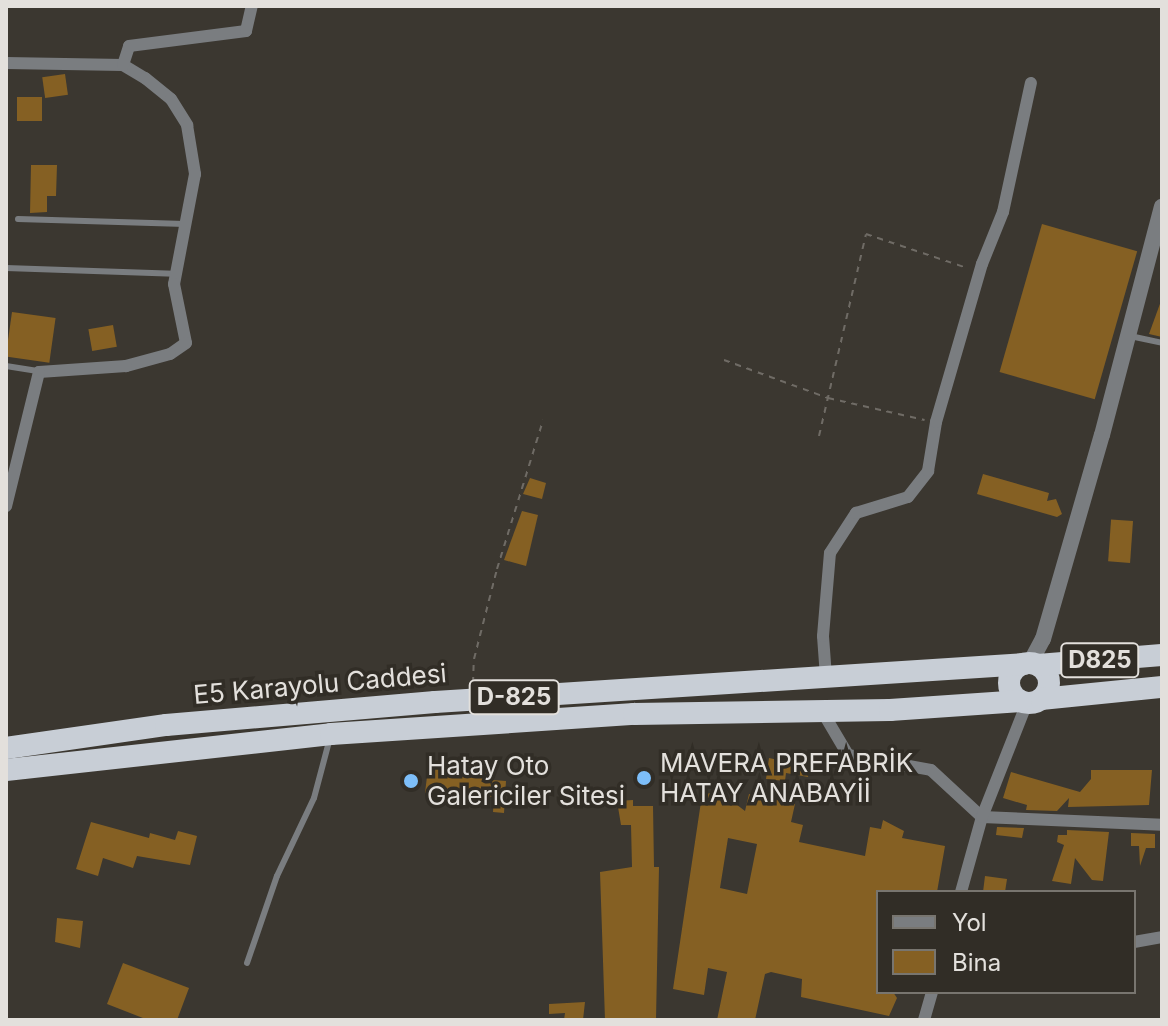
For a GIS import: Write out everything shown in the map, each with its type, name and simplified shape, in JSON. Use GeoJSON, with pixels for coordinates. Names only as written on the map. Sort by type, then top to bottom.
{"type":"FeatureCollection","features":[{"type":"Feature","properties":{"kind":"highway","name":"E5 Karayolu Caddesi"},"geometry":{"type":"LineString","coordinates":[[6,748],[166,725],[472,700],[1162,655]]}},
{"type":"Feature","properties":{"kind":"highway","name":"D825"},"geometry":{"type":"LineString","coordinates":[[1031,664],[1049,681],[1029,701],[1009,681],[1031,664]]}},
{"type":"Feature","properties":{"kind":"highway","name":"E5 Karayolu Caddesi"},"geometry":{"type":"LineString","coordinates":[[6,770],[96,756],[331,734],[634,714],[822,711],[1029,701],[1162,687]]}},
{"type":"Feature","properties":{"kind":"street"},"geometry":{"type":"LineString","coordinates":[[123,65],[129,46],[246,31],[252,6]]}},
{"type":"Feature","properties":{"kind":"street"},"geometry":{"type":"LineString","coordinates":[[6,63],[123,65],[171,99],[187,125],[195,174],[175,274],[186,343],[170,354],[126,366],[39,372],[6,506]]}},
{"type":"Feature","properties":{"kind":"street"},"geometry":{"type":"LineString","coordinates":[[826,677],[823,636],[830,553],[856,513],[908,497],[923,484],[936,422],[980,271],[1003,212],[1031,83]]}},
{"type":"Feature","properties":{"kind":"street"},"geometry":{"type":"LineString","coordinates":[[1031,664],[1043,639],[1159,234],[1162,207]]}},
{"type":"Feature","properties":{"kind":"street"},"geometry":{"type":"LineString","coordinates":[[962,890],[982,817],[1029,701]]}},
{"type":"Feature","properties":{"kind":"street"},"geometry":{"type":"LineString","coordinates":[[822,711],[848,755],[931,770],[982,817],[1162,825]]}},
{"type":"Feature","properties":{"kind":"street"},"geometry":{"type":"LineString","coordinates":[[1136,942],[1162,937],[1162,925]]}},
{"type":"Feature","properties":{"kind":"street"},"geometry":{"type":"LineString","coordinates":[[924,1020],[931,994]]}},
{"type":"Feature","properties":{"kind":"lane"},"geometry":{"type":"LineString","coordinates":[[18,219],[185,224]]}},
{"type":"Feature","properties":{"kind":"lane"},"geometry":{"type":"LineString","coordinates":[[6,268],[175,274]]}},
{"type":"Feature","properties":{"kind":"lane"},"geometry":{"type":"LineString","coordinates":[[1128,335],[1162,343]]}},
{"type":"Feature","properties":{"kind":"lane"},"geometry":{"type":"LineString","coordinates":[[6,366],[39,372]]}},
{"type":"Feature","properties":{"kind":"lane"},"geometry":{"type":"LineString","coordinates":[[247,963],[277,876],[314,798],[331,734]]}},
{"type":"Feature","properties":{"kind":"path"},"geometry":{"type":"LineString","coordinates":[[819,436],[866,234],[980,271]]}},
{"type":"Feature","properties":{"kind":"path"},"geometry":{"type":"LineString","coordinates":[[724,360],[828,398],[936,422]]}},
{"type":"Feature","properties":{"kind":"path"},"geometry":{"type":"LineString","coordinates":[[472,700],[474,659],[543,420]]}},
{"type":"Feature","properties":{"kind":"building"},"geometry":{"type":"Polygon","coordinates":[[[65,74],[68,95],[45,98],[42,77],[65,74]]]}},
{"type":"Feature","properties":{"kind":"building"},"geometry":{"type":"Polygon","coordinates":[[[17,97],[42,97],[42,121],[17,121],[17,97]]]}},
{"type":"Feature","properties":{"kind":"building"},"geometry":{"type":"Polygon","coordinates":[[[31,165],[57,165],[56,196],[47,196],[47,212],[30,213],[31,165]]]}},
{"type":"Feature","properties":{"kind":"building"},"geometry":{"type":"Polygon","coordinates":[[[1042,224],[1137,251],[1095,399],[1000,372],[1042,224]]]}},
{"type":"Feature","properties":{"kind":"building"},"geometry":{"type":"Polygon","coordinates":[[[1162,302],[1162,337],[1149,334],[1162,302]]]}},
{"type":"Feature","properties":{"kind":"building"},"geometry":{"type":"Polygon","coordinates":[[[12,312],[56,318],[49,363],[6,357],[12,312]]]}},
{"type":"Feature","properties":{"kind":"building"},"geometry":{"type":"Polygon","coordinates":[[[113,325],[117,347],[92,351],[88,329],[113,325]]]}},
{"type":"Feature","properties":{"kind":"building"},"geometry":{"type":"Polygon","coordinates":[[[983,474],[1049,493],[1047,501],[1056,499],[1062,514],[1057,517],[977,494],[983,474]]]}},
{"type":"Feature","properties":{"kind":"building"},"geometry":{"type":"Polygon","coordinates":[[[530,478],[546,483],[542,499],[523,494],[530,478]]]}},
{"type":"Feature","properties":{"kind":"building"},"geometry":{"type":"Polygon","coordinates":[[[522,511],[538,515],[526,566],[504,560],[522,511]]]}},
{"type":"Feature","properties":{"kind":"building"},"geometry":{"type":"Polygon","coordinates":[[[1111,519],[1133,521],[1130,563],[1108,561],[1111,519]]]}},
{"type":"Feature","properties":{"kind":"building"},"geometry":{"type":"Polygon","coordinates":[[[769,758],[810,767],[808,777],[786,773],[785,781],[766,779],[769,758]]]}},
{"type":"Feature","properties":{"kind":"building"},"geometry":{"type":"Polygon","coordinates":[[[492,763],[492,780],[506,781],[504,813],[493,812],[494,797],[425,793],[428,768],[492,763]]]}},
{"type":"Feature","properties":{"kind":"building"},"geometry":{"type":"Polygon","coordinates":[[[1091,770],[1152,770],[1149,805],[1068,807],[1069,798],[1057,811],[1026,810],[1027,805],[1003,798],[1011,772],[1080,792],[1091,779],[1091,770]]]}},
{"type":"Feature","properties":{"kind":"building"},"geometry":{"type":"Polygon","coordinates":[[[719,791],[745,811],[749,794],[795,804],[791,822],[803,825],[799,842],[865,856],[870,827],[881,829],[883,820],[904,831],[902,838],[945,846],[937,890],[876,890],[876,994],[894,994],[897,998],[889,1016],[801,997],[802,979],[771,972],[765,974],[755,1020],[717,1020],[727,972],[708,968],[704,995],[673,989],[702,795],[719,791]],[[728,838],[720,888],[747,894],[757,844],[728,838]]]}},
{"type":"Feature","properties":{"kind":"building"},"geometry":{"type":"Polygon","coordinates":[[[633,800],[633,806],[653,806],[654,867],[659,867],[656,1020],[605,1020],[600,872],[632,867],[631,825],[621,825],[617,801],[633,800]]]}},
{"type":"Feature","properties":{"kind":"building"},"geometry":{"type":"Polygon","coordinates":[[[91,822],[149,838],[150,833],[175,840],[178,831],[197,836],[190,865],[137,856],[133,868],[103,858],[98,876],[76,869],[91,822]]]}},
{"type":"Feature","properties":{"kind":"building"},"geometry":{"type":"Polygon","coordinates":[[[997,827],[1024,828],[1022,838],[996,835],[997,827]]]}},
{"type":"Feature","properties":{"kind":"building"},"geometry":{"type":"Polygon","coordinates":[[[1067,830],[1109,832],[1103,881],[1092,880],[1075,858],[1071,884],[1052,881],[1064,845],[1057,842],[1058,835],[1067,835],[1067,830]]]}},
{"type":"Feature","properties":{"kind":"building"},"geometry":{"type":"Polygon","coordinates":[[[1131,833],[1155,834],[1155,848],[1146,848],[1140,866],[1139,846],[1131,846],[1131,833]]]}},
{"type":"Feature","properties":{"kind":"building"},"geometry":{"type":"Polygon","coordinates":[[[985,876],[1007,879],[1005,890],[983,890],[985,876]]]}},
{"type":"Feature","properties":{"kind":"building"},"geometry":{"type":"Polygon","coordinates":[[[57,918],[83,921],[80,948],[55,942],[57,918]]]}},
{"type":"Feature","properties":{"kind":"building"},"geometry":{"type":"Polygon","coordinates":[[[123,963],[189,988],[177,1020],[148,1020],[107,1004],[123,963]]]}},
{"type":"Feature","properties":{"kind":"building"},"geometry":{"type":"Polygon","coordinates":[[[585,1002],[583,1020],[564,1020],[565,1013],[549,1014],[549,1004],[585,1002]]]}},
{"type":"Feature","properties":{"kind":"place","name":"MAVERA PREFABRİK HATAY ANABAYİİ"},"geometry":{"type":"Point","coordinates":[644,778]}},
{"type":"Feature","properties":{"kind":"place","name":"Hatay Oto Galericiler Sitesi"},"geometry":{"type":"Point","coordinates":[411,781]}}]}
